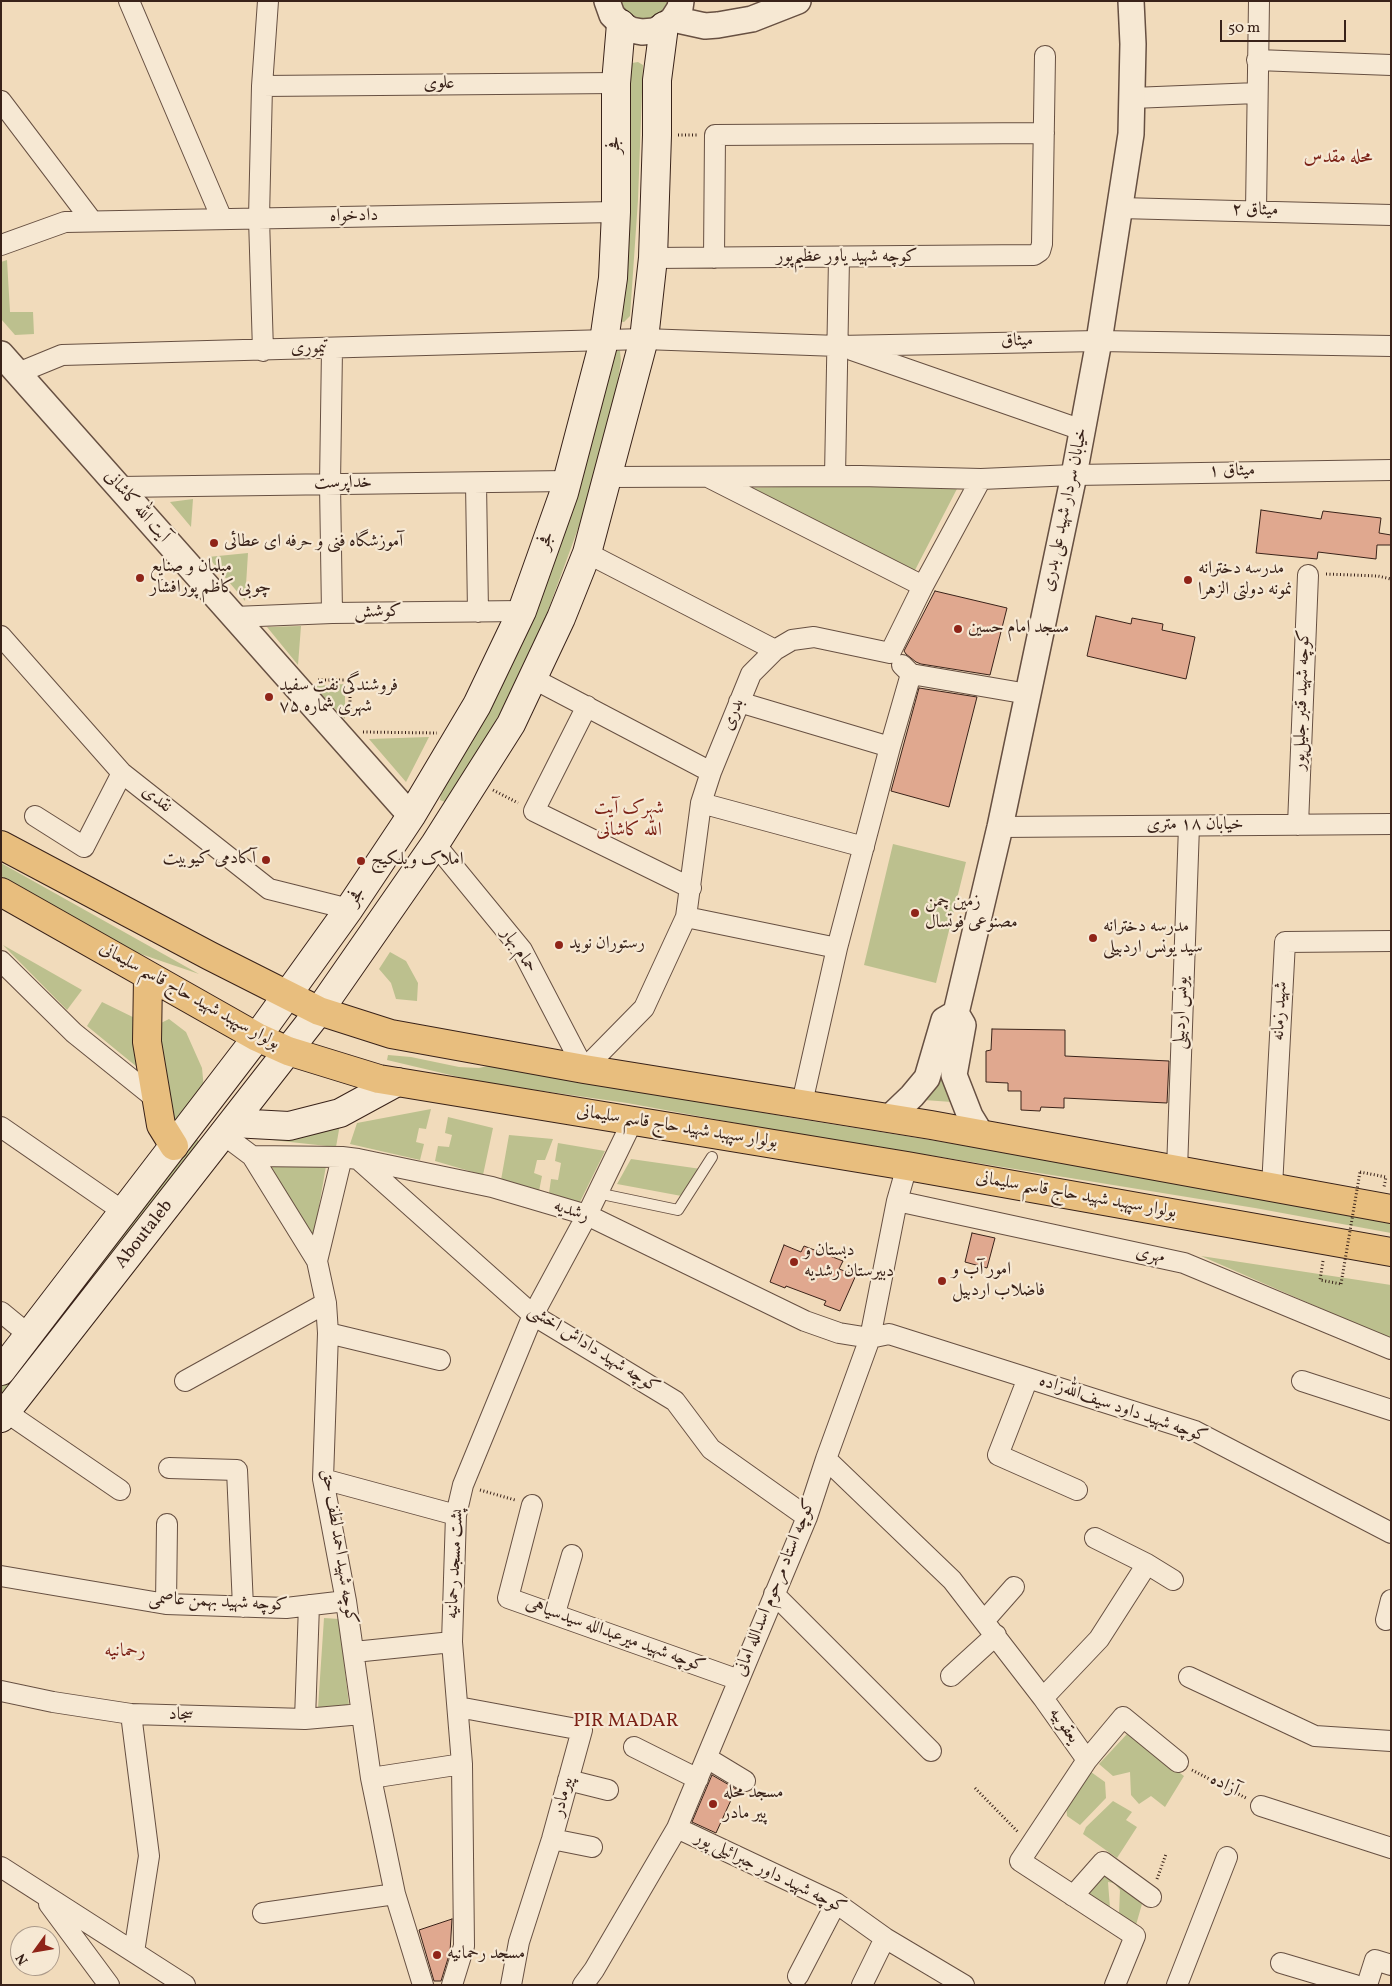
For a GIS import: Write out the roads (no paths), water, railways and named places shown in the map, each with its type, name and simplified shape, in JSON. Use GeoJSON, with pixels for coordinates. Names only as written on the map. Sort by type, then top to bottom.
{"type":"FeatureCollection","features":[{"type":"Feature","properties":{"kind":"main road","name":"فجر"},"geometry":{"type":"LineString","coordinates":[[288,1051],[319,1011],[435,844],[511,724],[561,618],[588,552],[644,339],[653,258],[657,80],[673,16]]}},
{"type":"Feature","properties":{"kind":"main road","name":"فجر"},"geometry":{"type":"LineString","coordinates":[[257,1036],[349,909],[411,816],[477,705],[522,611],[567,481],[604,341],[613,278],[616,212],[616,83],[621,24]]}},
{"type":"Feature","properties":{"kind":"main road"},"geometry":{"type":"LineString","coordinates":[[411,816],[435,844]]}},
{"type":"Feature","properties":{"kind":"main road"},"geometry":{"type":"LineString","coordinates":[[1,845],[210,956],[319,1011],[391,1034],[584,1069],[981,1134],[1391,1209]]}},
{"type":"Feature","properties":{"kind":"main road","name":"بولوار سپهبد شهید حاج قاسم سلیمانی"},"geometry":{"type":"LineString","coordinates":[[1,892],[257,1036],[288,1051],[379,1079],[907,1166],[1391,1252]]}},
{"type":"Feature","properties":{"kind":"main road"},"geometry":{"type":"LineString","coordinates":[[148,976],[147,1042],[161,1125],[174,1146]]}},
{"type":"Feature","properties":{"kind":"main road","name":"Aboutaleb"},"geometry":{"type":"LineString","coordinates":[[4,1362],[29,1336],[257,1036]]}},
{"type":"Feature","properties":{"kind":"main road","name":"Aboutaleb"},"geometry":{"type":"LineString","coordinates":[[3,1415],[229,1129],[288,1051]]}},
{"type":"Feature","properties":{"kind":"main road"},"geometry":{"type":"LineString","coordinates":[[229,1129],[289,1126],[340,1113],[396,1082]]}},
{"type":"Feature","properties":{"kind":"street"},"geometry":{"type":"LineString","coordinates":[[129,1],[222,219]]}},
{"type":"Feature","properties":{"kind":"street"},"geometry":{"type":"LineString","coordinates":[[264,350],[259,218],[262,86],[268,1]]}},
{"type":"Feature","properties":{"kind":"street"},"geometry":{"type":"LineString","coordinates":[[607,1],[612,15],[621,24],[631,30],[642,32],[654,31],[673,16],[705,26],[718,25],[752,19],[798,1]]}},
{"type":"Feature","properties":{"kind":"street","name":"خیابان سردار شهید علی بدری"},"geometry":{"type":"LineString","coordinates":[[981,1134],[970,1116],[954,1075],[963,1025],[956,1012],[1000,827],[1074,475],[1099,340],[1131,134],[1133,44],[1131,1]]}},
{"type":"Feature","properties":{"kind":"street"},"geometry":{"type":"LineString","coordinates":[[1256,211],[1259,1]]}},
{"type":"Feature","properties":{"kind":"street"},"geometry":{"type":"LineString","coordinates":[[714,258],[715,135],[1044,133],[1045,56]]}},
{"type":"Feature","properties":{"kind":"street"},"geometry":{"type":"LineString","coordinates":[[1257,60],[1391,65]]}},
{"type":"Feature","properties":{"kind":"street","name":"علوی"},"geometry":{"type":"LineString","coordinates":[[262,86],[616,83]]}},
{"type":"Feature","properties":{"kind":"street"},"geometry":{"type":"LineString","coordinates":[[1132,98],[1257,93]]}},
{"type":"Feature","properties":{"kind":"street"},"geometry":{"type":"LineString","coordinates":[[1,101],[92,221]]}},
{"type":"Feature","properties":{"kind":"street","name":"کوچه شهید یاور عظیم‌پور"},"geometry":{"type":"LineString","coordinates":[[653,258],[1034,255],[1040,251],[1044,133]]}},
{"type":"Feature","properties":{"kind":"street","name":"میثاق ۲"},"geometry":{"type":"LineString","coordinates":[[1120,208],[1391,215]]}},
{"type":"Feature","properties":{"kind":"street","name":"دادخواه"},"geometry":{"type":"LineString","coordinates":[[1,245],[65,222],[616,212]]}},
{"type":"Feature","properties":{"kind":"street"},"geometry":{"type":"LineString","coordinates":[[835,476],[839,258]]}},
{"type":"Feature","properties":{"kind":"street","name":"میثاق"},"geometry":{"type":"LineString","coordinates":[[644,339],[838,346],[1099,340],[1391,346]]}},
{"type":"Feature","properties":{"kind":"street","name":"تیموری"},"geometry":{"type":"LineString","coordinates":[[18,372],[62,355],[644,339]]}},
{"type":"Feature","properties":{"kind":"street"},"geometry":{"type":"LineString","coordinates":[[838,346],[1082,430]]}},
{"type":"Feature","properties":{"kind":"street"},"geometry":{"type":"LineString","coordinates":[[332,349],[330,484],[332,613]]}},
{"type":"Feature","properties":{"kind":"street","name":"آیت الله کاشانی"},"geometry":{"type":"LineString","coordinates":[[1,354],[411,816]]}},
{"type":"Feature","properties":{"kind":"street","name":"میثاق ۱"},"geometry":{"type":"LineString","coordinates":[[1074,475],[1391,470]]}},
{"type":"Feature","properties":{"kind":"street"},"geometry":{"type":"LineString","coordinates":[[608,476],[835,476],[981,479],[1074,475]]}},
{"type":"Feature","properties":{"kind":"street"},"geometry":{"type":"LineString","coordinates":[[706,476],[923,586]]}},
{"type":"Feature","properties":{"kind":"street"},"geometry":{"type":"LineString","coordinates":[[981,479],[923,586],[890,653],[911,674],[1028,694]]}},
{"type":"Feature","properties":{"kind":"street","name":"خداپرست"},"geometry":{"type":"LineString","coordinates":[[119,487],[567,481]]}},
{"type":"Feature","properties":{"kind":"street"},"geometry":{"type":"LineString","coordinates":[[476,483],[478,612]]}},
{"type":"Feature","properties":{"kind":"street"},"geometry":{"type":"LineString","coordinates":[[588,552],[775,650]]}},
{"type":"Feature","properties":{"kind":"street","name":"کوچه شهید قنبر جلیل‌پور"},"geometry":{"type":"LineString","coordinates":[[1298,825],[1308,575]]}},
{"type":"Feature","properties":{"kind":"street","name":"کوشش"},"geometry":{"type":"LineString","coordinates":[[234,617],[332,613],[522,611]]}},
{"type":"Feature","properties":{"kind":"street","name":"نقدی"},"geometry":{"type":"LineString","coordinates":[[1,636],[122,773],[269,889],[349,909]]}},
{"type":"Feature","properties":{"kind":"street","name":"بدری"},"geometry":{"type":"LineString","coordinates":[[584,1069],[644,1008],[686,917],[701,803],[711,772],[751,674],[775,650],[792,640],[814,637],[890,653]]}},
{"type":"Feature","properties":{"kind":"street"},"geometry":{"type":"LineString","coordinates":[[802,1104],[837,948],[911,674]]}},
{"type":"Feature","properties":{"kind":"street"},"geometry":{"type":"LineString","coordinates":[[532,678],[711,772]]}},
{"type":"Feature","properties":{"kind":"street"},"geometry":{"type":"LineString","coordinates":[[739,702],[890,747]]}},
{"type":"Feature","properties":{"kind":"street"},"geometry":{"type":"LineString","coordinates":[[587,706],[534,811],[691,888]]}},
{"type":"Feature","properties":{"kind":"street"},"geometry":{"type":"LineString","coordinates":[[35,816],[84,847],[122,773]]}},
{"type":"Feature","properties":{"kind":"street"},"geometry":{"type":"LineString","coordinates":[[701,803],[864,847]]}},
{"type":"Feature","properties":{"kind":"street","name":"خیابان ۱۸ متری"},"geometry":{"type":"LineString","coordinates":[[1000,827],[1391,824]]}},
{"type":"Feature","properties":{"kind":"street","name":"یونس اردبیلی"},"geometry":{"type":"LineString","coordinates":[[1177,1170],[1189,826]]}},
{"type":"Feature","properties":{"kind":"street","name":"حمام بهار"},"geometry":{"type":"LineString","coordinates":[[435,844],[522,950],[584,1069]]}},
{"type":"Feature","properties":{"kind":"street"},"geometry":{"type":"LineString","coordinates":[[686,917],[837,948]]}},
{"type":"Feature","properties":{"kind":"street","name":"شهید زمانه"},"geometry":{"type":"LineString","coordinates":[[1272,1187],[1285,942],[1391,941]]}},
{"type":"Feature","properties":{"kind":"street"},"geometry":{"type":"LineString","coordinates":[[1,961],[74,1033],[156,1099]]}},
{"type":"Feature","properties":{"kind":"street","name":"خیابان سردار شهید علی بدری"},"geometry":{"type":"LineString","coordinates":[[889,1118],[912,1096],[927,1078],[944,1020],[956,1012]]}},
{"type":"Feature","properties":{"kind":"street","name":"پشت مسجد رحمانیه"},"geometry":{"type":"LineString","coordinates":[[452,1985],[464,1946],[462,1764],[452,1642],[456,1515],[463,1485],[533,1315],[587,1216],[633,1120]]}},
{"type":"Feature","properties":{"kind":"street"},"geometry":{"type":"LineString","coordinates":[[1,1126],[124,1212]]}},
{"type":"Feature","properties":{"kind":"street","name":"کوچه شهید احمد لطف حق"},"geometry":{"type":"LineString","coordinates":[[229,1129],[252,1156],[317,1261],[326,1303],[328,1333],[323,1479],[346,1601],[372,1778],[395,1894],[423,1985]]}},
{"type":"Feature","properties":{"kind":"street","name":"رشدیه"},"geometry":{"type":"LineString","coordinates":[[252,1156],[350,1158],[492,1187],[587,1216],[805,1321],[839,1333],[870,1338]]}},
{"type":"Feature","properties":{"kind":"street"},"geometry":{"type":"LineString","coordinates":[[317,1261],[350,1158]]}},
{"type":"Feature","properties":{"kind":"street","name":"کوچه شهید داداش اخشی"},"geometry":{"type":"LineString","coordinates":[[350,1158],[533,1315],[676,1402],[711,1449],[807,1517]]}},
{"type":"Feature","properties":{"kind":"street","name":"کوچه استاد مرحوم اسدالله امانی"},"geometry":{"type":"LineString","coordinates":[[583,1985],[594,1970],[677,1828],[807,1517],[870,1338],[897,1201],[907,1166]]}},
{"type":"Feature","properties":{"kind":"street","name":"مهری"},"geometry":{"type":"LineString","coordinates":[[897,1201],[1184,1263],[1391,1349]]}},
{"type":"Feature","properties":{"kind":"street"},"geometry":{"type":"LineString","coordinates":[[185,1382],[326,1303]]}},
{"type":"Feature","properties":{"kind":"street"},"geometry":{"type":"LineString","coordinates":[[1,1312],[29,1336]]}},
{"type":"Feature","properties":{"kind":"street"},"geometry":{"type":"LineString","coordinates":[[328,1333],[440,1360]]}},
{"type":"Feature","properties":{"kind":"street","name":"کوچه شهید داود سیف‌الله‌زاده"},"geometry":{"type":"LineString","coordinates":[[870,1338],[889,1334],[1195,1430],[1391,1533]]}},
{"type":"Feature","properties":{"kind":"street"},"geometry":{"type":"LineString","coordinates":[[1028,1378],[998,1455],[1077,1490]]}},
{"type":"Feature","properties":{"kind":"street"},"geometry":{"type":"LineString","coordinates":[[1302,1382],[1391,1410]]}},
{"type":"Feature","properties":{"kind":"street"},"geometry":{"type":"LineString","coordinates":[[3,1415],[120,1490]]}},
{"type":"Feature","properties":{"kind":"street","name":"یعقوبیه"},"geometry":{"type":"LineString","coordinates":[[828,1461],[952,1580],[1043,1698],[1087,1760],[1020,1861],[1135,1936],[1115,1985]]}},
{"type":"Feature","properties":{"kind":"street"},"geometry":{"type":"LineString","coordinates":[[169,1468],[237,1470],[242,1607]]}},
{"type":"Feature","properties":{"kind":"street"},"geometry":{"type":"LineString","coordinates":[[323,1479],[456,1515]]}},
{"type":"Feature","properties":{"kind":"street","name":"کوچه شهید میرعبدالله سیدسیاهی"},"geometry":{"type":"LineString","coordinates":[[532,1506],[508,1598],[555,1613],[739,1680]]}},
{"type":"Feature","properties":{"kind":"street"},"geometry":{"type":"LineString","coordinates":[[166,1604],[167,1524]]}},
{"type":"Feature","properties":{"kind":"street"},"geometry":{"type":"LineString","coordinates":[[1095,1538],[1147,1564],[1173,1580]]}},
{"type":"Feature","properties":{"kind":"street"},"geometry":{"type":"LineString","coordinates":[[555,1613],[572,1555]]}},
{"type":"Feature","properties":{"kind":"street"},"geometry":{"type":"LineString","coordinates":[[1043,1698],[1099,1639],[1147,1564]]}},
{"type":"Feature","properties":{"kind":"street","name":"کوچه شهید بهمن عاصمی"},"geometry":{"type":"LineString","coordinates":[[1,1576],[166,1604],[286,1608],[346,1601]]}},
{"type":"Feature","properties":{"kind":"street"},"geometry":{"type":"LineString","coordinates":[[950,1676],[990,1628],[1014,1587]]}},
{"type":"Feature","properties":{"kind":"street"},"geometry":{"type":"LineString","coordinates":[[774,1594],[931,1751]]}},
{"type":"Feature","properties":{"kind":"street"},"geometry":{"type":"LineString","coordinates":[[1386,1620],[1391,1600]]}},
{"type":"Feature","properties":{"kind":"street"},"geometry":{"type":"LineString","coordinates":[[305,1719],[309,1605]]}},
{"type":"Feature","properties":{"kind":"street"},"geometry":{"type":"LineString","coordinates":[[354,1652],[452,1642]]}},
{"type":"Feature","properties":{"kind":"street"},"geometry":{"type":"LineString","coordinates":[[1190,1677],[1316,1736],[1391,1740]]}},
{"type":"Feature","properties":{"kind":"street","name":"سجاد"},"geometry":{"type":"LineString","coordinates":[[1,1690],[53,1702],[130,1714],[305,1719],[362,1714]]}},
{"type":"Feature","properties":{"kind":"street","name":"پیرمادر"},"geometry":{"type":"LineString","coordinates":[[458,1707],[582,1730],[552,1840],[519,1942],[511,1985]]}},
{"type":"Feature","properties":{"kind":"street"},"geometry":{"type":"LineString","coordinates":[[130,1714],[150,1856],[134,1952]]}},
{"type":"Feature","properties":{"kind":"street"},"geometry":{"type":"LineString","coordinates":[[1087,1760],[1123,1718],[1178,1762]]}},
{"type":"Feature","properties":{"kind":"street"},"geometry":{"type":"LineString","coordinates":[[634,1746],[698,1780]]}},
{"type":"Feature","properties":{"kind":"street"},"geometry":{"type":"LineString","coordinates":[[706,1758],[745,1780]]}},
{"type":"Feature","properties":{"kind":"street"},"geometry":{"type":"LineString","coordinates":[[372,1778],[462,1764]]}},
{"type":"Feature","properties":{"kind":"street"},"geometry":{"type":"LineString","coordinates":[[568,1780],[608,1790]]}},
{"type":"Feature","properties":{"kind":"street"},"geometry":{"type":"LineString","coordinates":[[1261,1806],[1391,1848]]}},
{"type":"Feature","properties":{"kind":"street","name":"کوچه شهید داور جبرائیلی پور"},"geometry":{"type":"LineString","coordinates":[[677,1828],[836,1902],[885,1938],[964,1985]]}},
{"type":"Feature","properties":{"kind":"street"},"geometry":{"type":"LineString","coordinates":[[552,1840],[592,1847]]}},
{"type":"Feature","properties":{"kind":"street"},"geometry":{"type":"LineString","coordinates":[[1177,1985],[1227,1857]]}},
{"type":"Feature","properties":{"kind":"street"},"geometry":{"type":"LineString","coordinates":[[1073,1896],[1103,1862],[1151,1897]]}},
{"type":"Feature","properties":{"kind":"street"},"geometry":{"type":"LineString","coordinates":[[1,1867],[185,1985]]}},
{"type":"Feature","properties":{"kind":"street"},"geometry":{"type":"LineString","coordinates":[[42,1894],[109,1985]]}},
{"type":"Feature","properties":{"kind":"street"},"geometry":{"type":"LineString","coordinates":[[263,1913],[395,1894]]}},
{"type":"Feature","properties":{"kind":"street"},"geometry":{"type":"LineString","coordinates":[[798,1976],[836,1902]]}},
{"type":"Feature","properties":{"kind":"street"},"geometry":{"type":"LineString","coordinates":[[862,1985],[885,1938]]}},
{"type":"Feature","properties":{"kind":"street"},"geometry":{"type":"LineString","coordinates":[[1367,1985],[1375,1960],[1391,1964]]}},
{"type":"Feature","properties":{"kind":"street"},"geometry":{"type":"LineString","coordinates":[[1281,1963],[1355,1985]]}},
{"type":"Feature","properties":{"kind":"lane"},"geometry":{"type":"LineString","coordinates":[[598,1193],[678,1210],[712,1157]]}},
{"type":"Feature","properties":{"kind":"place","name":"آموزشگاه فنی و حرفه ای عطائی"},"geometry":{"type":"Point","coordinates":[214,543]}},
{"type":"Feature","properties":{"kind":"place","name":"مبلمان و صنایع چوبی کاظم پورافشار"},"geometry":{"type":"Point","coordinates":[140,578]}},
{"type":"Feature","properties":{"kind":"place","name":"مدرسه دخترانه نمونه دولتی الزهرا"},"geometry":{"type":"Point","coordinates":[1188,580]}},
{"type":"Feature","properties":{"kind":"place","name":"مسجد امام حسین"},"geometry":{"type":"Point","coordinates":[958,629]}},
{"type":"Feature","properties":{"kind":"place","name":"فروشندگی نفت سفید شهری شماره ۷۵"},"geometry":{"type":"Point","coordinates":[269,697]}},
{"type":"Feature","properties":{"kind":"place","name":"آکادمی کیوبیت"},"geometry":{"type":"Point","coordinates":[266,860]}},
{"type":"Feature","properties":{"kind":"place","name":"املاک ویلکیج"},"geometry":{"type":"Point","coordinates":[361,861]}},
{"type":"Feature","properties":{"kind":"place","name":"زمین چمن مصنوعی فوتسال"},"geometry":{"type":"Point","coordinates":[915,913]}},
{"type":"Feature","properties":{"kind":"place","name":"مدرسه دخترانه سید یونس اردبیلی"},"geometry":{"type":"Point","coordinates":[1093,938]}},
{"type":"Feature","properties":{"kind":"place","name":"رستوران نوید"},"geometry":{"type":"Point","coordinates":[559,945]}},
{"type":"Feature","properties":{"kind":"place","name":"دبستان و دبیرستان رشدیه"},"geometry":{"type":"Point","coordinates":[794,1262]}},
{"type":"Feature","properties":{"kind":"place","name":"امور آب و فاضلاب اردبیل"},"geometry":{"type":"Point","coordinates":[942,1281]}},
{"type":"Feature","properties":{"kind":"place","name":"مسجد محله پیر مادر"},"geometry":{"type":"Point","coordinates":[713,1804]}},
{"type":"Feature","properties":{"kind":"place","name":"مسجد رحمانیه"},"geometry":{"type":"Point","coordinates":[437,1955]}},
{"type":"Feature","properties":{"kind":"district","name":"محله مقدس"},"geometry":{"type":"Point","coordinates":[1338,159]}},
{"type":"Feature","properties":{"kind":"district","name":"شهرک آیت الله کاشانی"},"geometry":{"type":"Point","coordinates":[629,821]}},
{"type":"Feature","properties":{"kind":"district","name":"رحمانیه"},"geometry":{"type":"Point","coordinates":[125,1653]}},
{"type":"Feature","properties":{"kind":"district","name":"PIR MADAR"},"geometry":{"type":"Point","coordinates":[626,1723]}}]}
